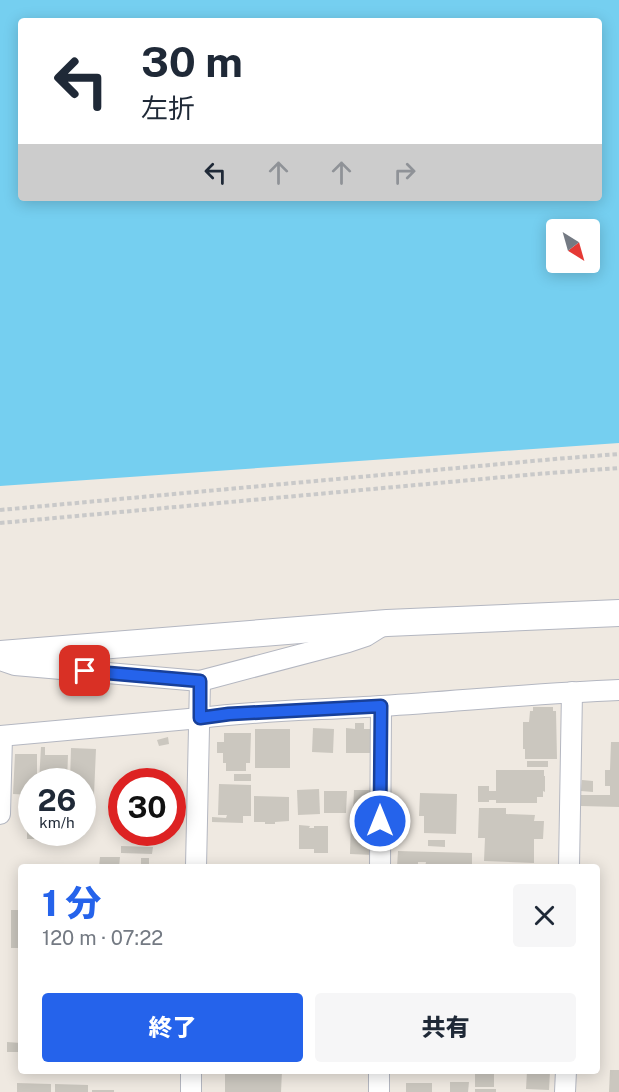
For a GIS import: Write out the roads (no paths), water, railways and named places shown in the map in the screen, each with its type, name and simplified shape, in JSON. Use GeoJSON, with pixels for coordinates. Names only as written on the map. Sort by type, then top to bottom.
{"type":"FeatureCollection","features":[{"type":"Feature","properties":{"kind":"street"},"geometry":{"type":"LineString","coordinates":[[0,654],[387,623],[619,613]]}},
{"type":"Feature","properties":{"kind":"street"},"geometry":{"type":"LineString","coordinates":[[0,660],[15,665],[200,681],[348,642],[366,636],[387,623]]}},
{"type":"Feature","properties":{"kind":"street"},"geometry":{"type":"LineString","coordinates":[[196,864],[200,681]]}},
{"type":"Feature","properties":{"kind":"street"},"geometry":{"type":"LineString","coordinates":[[0,814],[1,736],[229,714],[619,690]]}},
{"type":"Feature","properties":{"kind":"street"},"geometry":{"type":"LineString","coordinates":[[569,864],[572,692]]}},
{"type":"Feature","properties":{"kind":"street"},"geometry":{"type":"LineString","coordinates":[[380,864],[381,706]]}},
{"type":"Feature","properties":{"kind":"street"},"geometry":{"type":"LineString","coordinates":[[191,1074],[191,1092]]}},
{"type":"Feature","properties":{"kind":"street"},"geometry":{"type":"LineString","coordinates":[[379,1074],[379,1092]]}},
{"type":"Feature","properties":{"kind":"street"},"geometry":{"type":"LineString","coordinates":[[565,1092],[566,1074]]}},
{"type":"Feature","properties":{"kind":"water"},"geometry":{"type":"Polygon","coordinates":[[[0,0],[619,0],[619,443],[0,486],[0,0]]]}}]}
